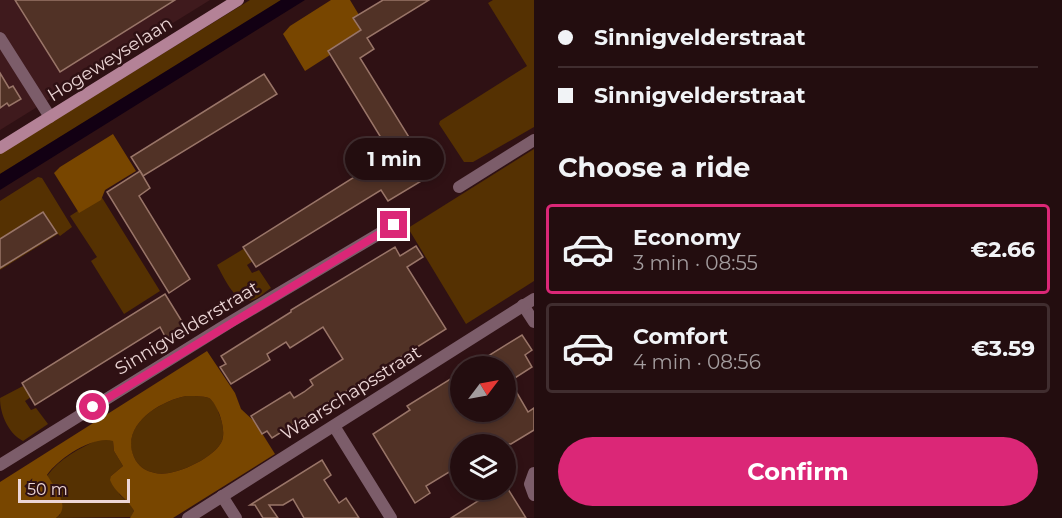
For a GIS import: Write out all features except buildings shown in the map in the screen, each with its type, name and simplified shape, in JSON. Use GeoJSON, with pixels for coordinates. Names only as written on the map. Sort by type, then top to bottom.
{"type":"FeatureCollection","features":[{"type":"Feature","properties":{"kind":"main road","name":"Hogeweyselaan"},"geometry":{"type":"LineString","coordinates":[[0,148],[238,0]]}},
{"type":"Feature","properties":{"kind":"street"},"geometry":{"type":"LineString","coordinates":[[0,38],[50,117]]}},
{"type":"Feature","properties":{"kind":"street"},"geometry":{"type":"LineString","coordinates":[[459,187],[534,140]]}},
{"type":"Feature","properties":{"kind":"street","name":"Sinnigvelderstraat"},"geometry":{"type":"LineString","coordinates":[[0,465],[232,321],[394,225]]}},
{"type":"Feature","properties":{"kind":"street"},"geometry":{"type":"LineString","coordinates":[[529,302],[534,322]]}},
{"type":"Feature","properties":{"kind":"street","name":"Waarschapsstraat"},"geometry":{"type":"LineString","coordinates":[[188,518],[529,302]]}},
{"type":"Feature","properties":{"kind":"street"},"geometry":{"type":"LineString","coordinates":[[334,426],[391,518]]}},
{"type":"Feature","properties":{"kind":"street"},"geometry":{"type":"LineString","coordinates":[[534,473],[530,484],[534,495]]}},
{"type":"Feature","properties":{"kind":"street"},"geometry":{"type":"LineString","coordinates":[[222,496],[236,518]]}},
{"type":"Feature","properties":{"kind":"shaded area"},"geometry":{"type":"Polygon","coordinates":[[[0,0],[210,0],[0,130],[0,0]]]}},
{"type":"Feature","properties":{"kind":"shaded area"},"geometry":{"type":"Polygon","coordinates":[[[250,0],[281,0],[0,174],[0,154],[250,0]]]}},
{"type":"Feature","properties":{"kind":"shaded area"},"geometry":{"type":"Polygon","coordinates":[[[281,0],[305,0],[0,190],[0,174],[281,0]]]}},
{"type":"Feature","properties":{"kind":"shaded area"},"geometry":{"type":"Polygon","coordinates":[[[331,0],[350,0],[359,15],[362,29],[328,51],[330,55],[305,71],[283,34],[290,26],[331,0]]]}},
{"type":"Feature","properties":{"kind":"shaded area"},"geometry":{"type":"Polygon","coordinates":[[[493,0],[534,0],[534,127],[473,162],[464,162],[439,124],[440,121],[527,66],[488,3],[493,0]]]}},
{"type":"Feature","properties":{"kind":"shaded area"},"geometry":{"type":"Polygon","coordinates":[[[113,134],[136,171],[105,190],[101,200],[79,213],[54,173],[113,134]]]}},
{"type":"Feature","properties":{"kind":"shaded area"},"geometry":{"type":"Polygon","coordinates":[[[534,149],[534,281],[466,324],[408,228],[534,149]]]}},
{"type":"Feature","properties":{"kind":"shaded area"},"geometry":{"type":"Polygon","coordinates":[[[38,177],[42,178],[72,227],[0,270],[0,201],[38,177]]]}},
{"type":"Feature","properties":{"kind":"shaded area"},"geometry":{"type":"Polygon","coordinates":[[[101,196],[160,291],[124,314],[91,261],[97,257],[70,216],[101,196]]]}},
{"type":"Feature","properties":{"kind":"shaded area"},"geometry":{"type":"Polygon","coordinates":[[[245,248],[253,261],[247,265],[252,273],[259,270],[271,288],[258,298],[249,301],[239,298],[234,293],[217,265],[245,248]]]}},
{"type":"Feature","properties":{"kind":"shaded area"},"geometry":{"type":"Polygon","coordinates":[[[207,351],[235,393],[241,409],[255,422],[275,454],[173,518],[130,518],[134,511],[110,480],[111,476],[123,466],[114,451],[113,441],[105,440],[86,445],[59,462],[47,475],[62,502],[62,508],[56,518],[0,518],[0,482],[207,351]],[[186,396],[154,409],[137,425],[131,445],[134,457],[145,469],[162,474],[182,470],[211,454],[222,441],[222,423],[212,401],[207,397],[186,396]]]}},
{"type":"Feature","properties":{"kind":"shaded area"},"geometry":{"type":"Polygon","coordinates":[[[23,386],[31,397],[25,401],[31,410],[36,408],[48,424],[23,441],[13,433],[6,422],[1,410],[0,398],[23,386]]]}},
{"type":"Feature","properties":{"kind":"shaded area"},"geometry":{"type":"Polygon","coordinates":[[[186,396],[204,397],[212,401],[222,423],[222,441],[211,454],[182,470],[162,474],[145,469],[134,457],[131,445],[137,425],[154,409],[186,396]]]}},
{"type":"Feature","properties":{"kind":"shaded area"},"geometry":{"type":"Polygon","coordinates":[[[99,439],[113,440],[114,451],[123,466],[111,476],[120,495],[134,511],[131,517],[56,518],[60,515],[47,476],[64,459],[99,439]]]}},
{"type":"Feature","properties":{"kind":"route"},"geometry":{"type":"LineString","coordinates":[[93,407],[394,225]]}}]}
